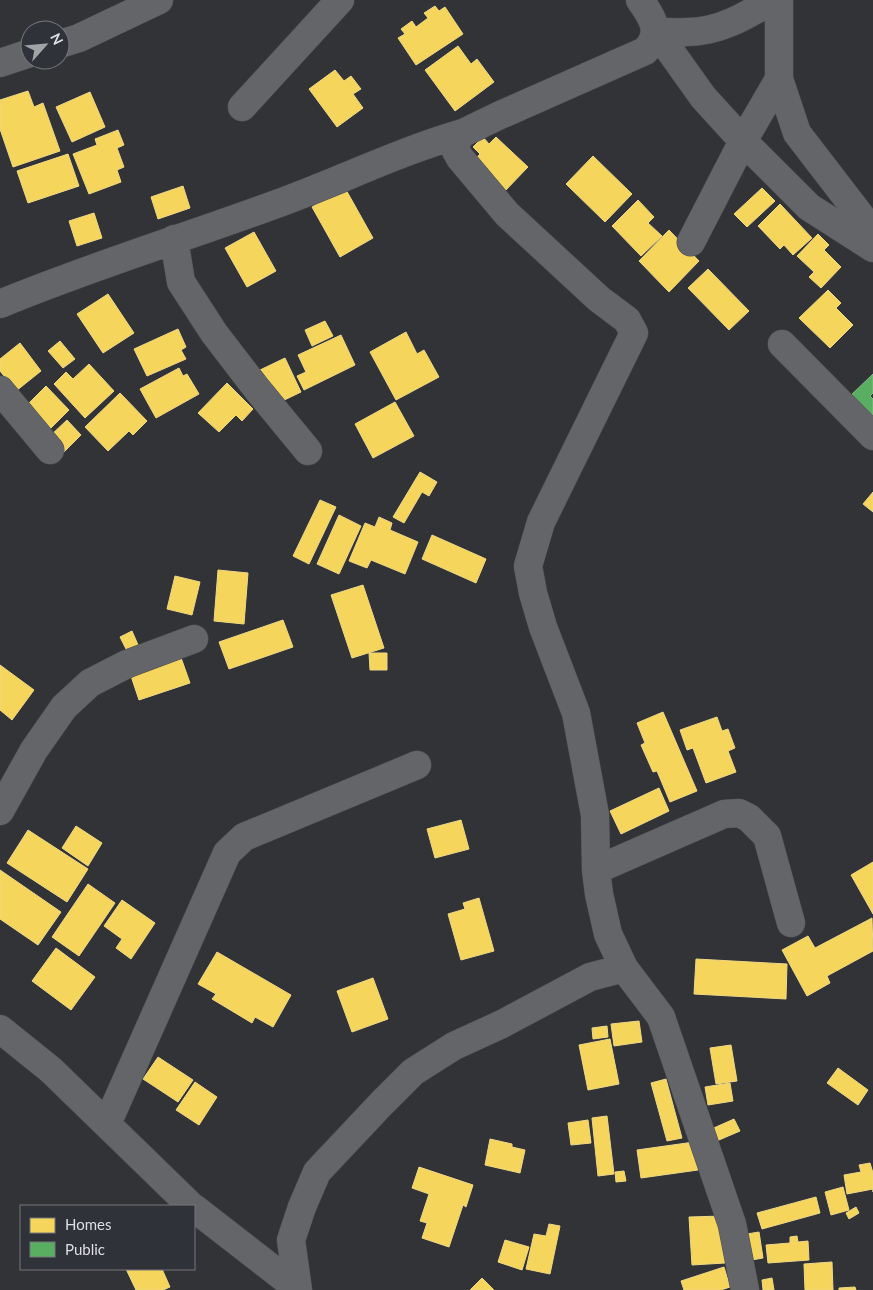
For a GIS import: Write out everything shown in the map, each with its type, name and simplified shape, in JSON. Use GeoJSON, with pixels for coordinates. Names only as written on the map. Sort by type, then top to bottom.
{"type":"FeatureCollection","features":[{"type":"Feature","properties":{"kind":"street"},"geometry":{"type":"LineString","coordinates":[[70,41],[159,0]]}},
{"type":"Feature","properties":{"kind":"street"},"geometry":{"type":"LineString","coordinates":[[242,107],[340,0]]}},
{"type":"Feature","properties":{"kind":"street"},"geometry":{"type":"LineString","coordinates":[[640,0],[651,15],[656,31],[703,97],[743,141],[808,207],[873,248]]}},
{"type":"Feature","properties":{"kind":"street"},"geometry":{"type":"LineString","coordinates":[[656,31],[689,32],[720,27],[745,16],[772,0]]}},
{"type":"Feature","properties":{"kind":"street"},"geometry":{"type":"LineString","coordinates":[[779,0],[778,79],[797,133],[873,232]]}},
{"type":"Feature","properties":{"kind":"street"},"geometry":{"type":"LineString","coordinates":[[0,304],[32,290],[345,179],[398,154],[463,133],[645,51],[653,43],[656,31]]}},
{"type":"Feature","properties":{"kind":"street"},"geometry":{"type":"LineString","coordinates":[[0,62],[20,56]]}},
{"type":"Feature","properties":{"kind":"street"},"geometry":{"type":"LineString","coordinates":[[691,242],[743,141],[778,79]]}},
{"type":"Feature","properties":{"kind":"street"},"geometry":{"type":"LineString","coordinates":[[463,133],[456,141],[455,149],[460,158],[501,207],[599,299],[627,320],[634,333],[541,522],[528,566],[533,593],[543,627],[576,713],[595,816],[596,870],[608,934],[624,968],[661,1016],[732,1224],[745,1290]]}},
{"type":"Feature","properties":{"kind":"street"},"geometry":{"type":"LineString","coordinates":[[174,239],[182,282],[214,333],[308,451]]}},
{"type":"Feature","properties":{"kind":"street"},"geometry":{"type":"LineString","coordinates":[[782,344],[873,436]]}},
{"type":"Feature","properties":{"kind":"street"},"geometry":{"type":"LineString","coordinates":[[0,390],[50,450]]}},
{"type":"Feature","properties":{"kind":"street"},"geometry":{"type":"LineString","coordinates":[[0,810],[34,750],[54,721],[64,707],[90,683],[127,664],[194,639]]}},
{"type":"Feature","properties":{"kind":"street"},"geometry":{"type":"LineString","coordinates":[[107,1124],[227,853],[244,837],[417,765]]}},
{"type":"Feature","properties":{"kind":"street"},"geometry":{"type":"LineString","coordinates":[[596,870],[724,814],[739,813],[749,818],[767,836],[790,923]]}},
{"type":"Feature","properties":{"kind":"street"},"geometry":{"type":"LineString","coordinates":[[298,1289],[291,1240],[302,1207],[317,1172],[344,1141],[413,1072],[454,1046],[502,1024],[590,978],[624,968]]}},
{"type":"Feature","properties":{"kind":"street"},"geometry":{"type":"LineString","coordinates":[[0,1029],[51,1070],[191,1205]]}},
{"type":"Feature","properties":{"kind":"street"},"geometry":{"type":"LineString","coordinates":[[195,1209],[298,1289]]}},
{"type":"Feature","properties":{"kind":"building: Homes"},"geometry":{"type":"Polygon","coordinates":[[[435,6],[439,11],[445,7],[463,34],[416,65],[398,38],[405,34],[401,29],[412,21],[416,27],[428,18],[424,13],[435,6]]]}},
{"type":"Feature","properties":{"kind":"building: Homes"},"geometry":{"type":"Polygon","coordinates":[[[458,46],[471,64],[477,59],[494,82],[455,111],[425,70],[458,46]]]}},
{"type":"Feature","properties":{"kind":"building: Homes"},"geometry":{"type":"Polygon","coordinates":[[[335,70],[344,81],[351,76],[361,89],[353,94],[363,108],[337,127],[309,89],[335,70]]]}},
{"type":"Feature","properties":{"kind":"building: Homes"},"geometry":{"type":"Polygon","coordinates":[[[28,91],[34,107],[43,103],[60,151],[13,167],[0,129],[0,100],[28,91]]]}},
{"type":"Feature","properties":{"kind":"building: Homes"},"geometry":{"type":"Polygon","coordinates":[[[90,92],[105,127],[72,142],[56,107],[90,92]]]}},
{"type":"Feature","properties":{"kind":"building: Homes"},"geometry":{"type":"Polygon","coordinates":[[[118,130],[124,145],[117,148],[124,167],[117,170],[121,182],[89,194],[73,154],[97,145],[95,139],[118,130]]]}},
{"type":"Feature","properties":{"kind":"building: Homes"},"geometry":{"type":"Polygon","coordinates":[[[483,137],[489,144],[496,137],[528,167],[505,191],[473,161],[480,154],[473,147],[483,137]]]}},
{"type":"Feature","properties":{"kind":"building: Homes"},"geometry":{"type":"Polygon","coordinates":[[[68,154],[79,186],[28,203],[17,171],[68,154]]]}},
{"type":"Feature","properties":{"kind":"building: Homes"},"geometry":{"type":"Polygon","coordinates":[[[593,156],[632,194],[605,222],[566,184],[593,156]]]}},
{"type":"Feature","properties":{"kind":"building: Homes"},"geometry":{"type":"Polygon","coordinates":[[[183,186],[190,208],[158,219],[151,197],[183,186]]]}},
{"type":"Feature","properties":{"kind":"building: Homes"},"geometry":{"type":"Polygon","coordinates":[[[345,188],[373,238],[340,257],[312,207],[345,188]]]}},
{"type":"Feature","properties":{"kind":"building: Homes"},"geometry":{"type":"Polygon","coordinates":[[[762,188],[775,201],[747,227],[734,214],[762,188]]]}},
{"type":"Feature","properties":{"kind":"building: Homes"},"geometry":{"type":"Polygon","coordinates":[[[638,200],[654,217],[648,223],[662,236],[641,256],[612,226],[638,200]]]}},
{"type":"Feature","properties":{"kind":"building: Homes"},"geometry":{"type":"Polygon","coordinates":[[[780,204],[812,238],[793,255],[784,245],[780,249],[758,226],[780,204]]]}},
{"type":"Feature","properties":{"kind":"building: Homes"},"geometry":{"type":"Polygon","coordinates":[[[94,213],[102,238],[77,246],[69,221],[94,213]]]}},
{"type":"Feature","properties":{"kind":"building: Homes"},"geometry":{"type":"Polygon","coordinates":[[[669,230],[699,261],[669,292],[639,261],[669,230]]]}},
{"type":"Feature","properties":{"kind":"building: Homes"},"geometry":{"type":"Polygon","coordinates":[[[254,232],[276,271],[247,287],[225,248],[254,232]]]}},
{"type":"Feature","properties":{"kind":"building: Homes"},"geometry":{"type":"Polygon","coordinates":[[[818,234],[829,245],[824,250],[841,267],[821,288],[809,277],[814,272],[797,256],[818,234]]]}},
{"type":"Feature","properties":{"kind":"building: Homes"},"geometry":{"type":"Polygon","coordinates":[[[708,269],[749,311],[729,330],[688,288],[708,269]]]}},
{"type":"Feature","properties":{"kind":"building: Homes"},"geometry":{"type":"Polygon","coordinates":[[[828,290],[841,303],[836,308],[853,325],[830,348],[799,318],[828,290]]]}},
{"type":"Feature","properties":{"kind":"building: Homes"},"geometry":{"type":"Polygon","coordinates":[[[108,294],[134,333],[103,353],[77,314],[108,294]]]}},
{"type":"Feature","properties":{"kind":"building: Homes"},"geometry":{"type":"Polygon","coordinates":[[[325,321],[333,336],[312,346],[305,330],[325,321]]]}},
{"type":"Feature","properties":{"kind":"building: Homes"},"geometry":{"type":"Polygon","coordinates":[[[178,329],[186,347],[181,350],[186,359],[147,376],[134,349],[178,329]]]}},
{"type":"Feature","properties":{"kind":"building: Homes"},"geometry":{"type":"Polygon","coordinates":[[[406,332],[417,354],[424,350],[439,377],[396,400],[370,352],[406,332]]]}},
{"type":"Feature","properties":{"kind":"building: Homes"},"geometry":{"type":"Polygon","coordinates":[[[341,335],[355,365],[304,390],[297,376],[306,372],[298,355],[341,335]]]}},
{"type":"Feature","properties":{"kind":"building: Homes"},"geometry":{"type":"Polygon","coordinates":[[[60,341],[75,359],[63,368],[48,351],[60,341]]]}},
{"type":"Feature","properties":{"kind":"building: Homes"},"geometry":{"type":"Polygon","coordinates":[[[20,343],[41,371],[16,391],[0,371],[0,359],[20,343]]]}},
{"type":"Feature","properties":{"kind":"building: Homes"},"geometry":{"type":"Polygon","coordinates":[[[285,358],[301,392],[276,404],[260,370],[285,358]]]}},
{"type":"Feature","properties":{"kind":"building: Homes"},"geometry":{"type":"Polygon","coordinates":[[[89,364],[114,391],[85,418],[54,384],[66,372],[73,379],[89,364]]]}},
{"type":"Feature","properties":{"kind":"building: Homes"},"geometry":{"type":"Polygon","coordinates":[[[179,368],[183,376],[187,374],[199,394],[156,418],[140,389],[179,368]]]}},
{"type":"Feature","properties":{"kind":"building: Homes"},"geometry":{"type":"Polygon","coordinates":[[[227,383],[253,409],[242,421],[236,415],[219,432],[198,413],[227,383]]]}},
{"type":"Feature","properties":{"kind":"building: Homes"},"geometry":{"type":"Polygon","coordinates":[[[46,386],[69,410],[49,430],[26,406],[46,386]]]}},
{"type":"Feature","properties":{"kind":"building: Homes"},"geometry":{"type":"Polygon","coordinates":[[[120,393],[147,421],[133,435],[129,431],[108,451],[85,427],[120,393]]]}},
{"type":"Feature","properties":{"kind":"building: Homes"},"geometry":{"type":"Polygon","coordinates":[[[395,402],[414,436],[373,458],[355,424],[395,402]]]}},
{"type":"Feature","properties":{"kind":"building: Homes"},"geometry":{"type":"Polygon","coordinates":[[[67,420],[81,435],[64,452],[50,436],[67,420]]]}},
{"type":"Feature","properties":{"kind":"building: Homes"},"geometry":{"type":"Polygon","coordinates":[[[420,472],[437,482],[429,496],[422,492],[404,523],[393,517],[420,472]]]}},
{"type":"Feature","properties":{"kind":"building: Homes"},"geometry":{"type":"Polygon","coordinates":[[[873,492],[873,512],[863,504],[873,492]]]}},
{"type":"Feature","properties":{"kind":"building: Homes"},"geometry":{"type":"Polygon","coordinates":[[[320,500],[336,507],[309,564],[293,556],[320,500]]]}},
{"type":"Feature","properties":{"kind":"building: Homes"},"geometry":{"type":"Polygon","coordinates":[[[339,515],[361,526],[339,574],[317,564],[339,515]]]}},
{"type":"Feature","properties":{"kind":"building: Homes"},"geometry":{"type":"Polygon","coordinates":[[[379,517],[392,523],[390,530],[418,542],[405,574],[371,560],[367,568],[349,561],[365,523],[375,527],[379,517]]]}},
{"type":"Feature","properties":{"kind":"building: Homes"},"geometry":{"type":"Polygon","coordinates":[[[432,535],[486,559],[476,583],[422,559],[432,535]]]}},
{"type":"Feature","properties":{"kind":"building: Homes"},"geometry":{"type":"Polygon","coordinates":[[[218,570],[248,573],[244,624],[214,621],[218,570]]]}},
{"type":"Feature","properties":{"kind":"building: Homes"},"geometry":{"type":"Polygon","coordinates":[[[175,576],[200,582],[192,615],[167,609],[175,576]]]}},
{"type":"Feature","properties":{"kind":"building: Homes"},"geometry":{"type":"Polygon","coordinates":[[[363,585],[384,648],[352,658],[331,595],[363,585]]]}},
{"type":"Feature","properties":{"kind":"building: Homes"},"geometry":{"type":"Polygon","coordinates":[[[283,620],[293,647],[229,669],[219,642],[283,620]]]}},
{"type":"Feature","properties":{"kind":"building: Homes"},"geometry":{"type":"Polygon","coordinates":[[[132,631],[142,654],[131,659],[120,637],[132,631]]]}},
{"type":"Feature","properties":{"kind":"building: Homes"},"geometry":{"type":"Polygon","coordinates":[[[179,652],[190,683],[139,700],[129,670],[179,652]]]}},
{"type":"Feature","properties":{"kind":"building: Homes"},"geometry":{"type":"Polygon","coordinates":[[[369,653],[387,653],[387,670],[370,670],[369,653]]]}},
{"type":"Feature","properties":{"kind":"building: Homes"},"geometry":{"type":"Polygon","coordinates":[[[0,665],[34,690],[12,720],[0,710],[0,665]]]}},
{"type":"Feature","properties":{"kind":"building: Homes"},"geometry":{"type":"Polygon","coordinates":[[[663,712],[697,791],[670,802],[657,771],[653,772],[641,745],[645,743],[637,723],[663,712]]]}},
{"type":"Feature","properties":{"kind":"building: Homes"},"geometry":{"type":"Polygon","coordinates":[[[717,717],[722,731],[728,729],[735,748],[728,751],[736,772],[706,783],[693,748],[687,750],[680,730],[717,717]]]}},
{"type":"Feature","properties":{"kind":"building: Homes"},"geometry":{"type":"Polygon","coordinates":[[[659,788],[669,811],[621,834],[610,811],[659,788]]]}},
{"type":"Feature","properties":{"kind":"building: Homes"},"geometry":{"type":"Polygon","coordinates":[[[461,820],[469,849],[435,858],[427,829],[461,820]]]}},
{"type":"Feature","properties":{"kind":"building: Homes"},"geometry":{"type":"Polygon","coordinates":[[[76,826],[102,843],[88,866],[62,848],[76,826]]]}},
{"type":"Feature","properties":{"kind":"building: Homes"},"geometry":{"type":"Polygon","coordinates":[[[28,830],[88,869],[67,902],[7,863],[28,830]]]}},
{"type":"Feature","properties":{"kind":"building: Homes"},"geometry":{"type":"Polygon","coordinates":[[[873,862],[873,914],[851,875],[873,862]]]}},
{"type":"Feature","properties":{"kind":"building: Homes"},"geometry":{"type":"Polygon","coordinates":[[[0,870],[61,912],[38,945],[0,919],[0,870]]]}},
{"type":"Feature","properties":{"kind":"building: Homes"},"geometry":{"type":"Polygon","coordinates":[[[88,884],[115,903],[79,956],[52,937],[88,884]]]}},
{"type":"Feature","properties":{"kind":"building: Homes"},"geometry":{"type":"Polygon","coordinates":[[[479,898],[494,951],[461,960],[448,914],[465,909],[463,903],[479,898]]]}},
{"type":"Feature","properties":{"kind":"building: Homes"},"geometry":{"type":"Polygon","coordinates":[[[122,900],[155,923],[131,959],[116,948],[122,939],[104,926],[122,900]]]}},
{"type":"Feature","properties":{"kind":"building: Homes"},"geometry":{"type":"Polygon","coordinates":[[[872,918],[873,951],[827,976],[830,983],[807,996],[782,950],[808,936],[815,948],[872,918]]]}},
{"type":"Feature","properties":{"kind":"building: Homes"},"geometry":{"type":"Polygon","coordinates":[[[56,948],[95,977],[71,1010],[32,981],[56,948]]]}},
{"type":"Feature","properties":{"kind":"building: Homes"},"geometry":{"type":"Polygon","coordinates":[[[217,952],[291,995],[273,1027],[255,1017],[252,1023],[212,999],[216,994],[198,984],[217,952]]]}},
{"type":"Feature","properties":{"kind":"building: Homes"},"geometry":{"type":"Polygon","coordinates":[[[696,959],[787,964],[786,999],[694,994],[696,959]]]}},
{"type":"Feature","properties":{"kind":"building: Homes"},"geometry":{"type":"Polygon","coordinates":[[[373,978],[388,1019],[352,1032],[337,991],[373,978]]]}},
{"type":"Feature","properties":{"kind":"building: Homes"},"geometry":{"type":"Polygon","coordinates":[[[639,1021],[642,1042],[614,1046],[611,1024],[639,1021]]]}},
{"type":"Feature","properties":{"kind":"building: Homes"},"geometry":{"type":"Polygon","coordinates":[[[607,1026],[608,1037],[593,1039],[592,1028],[607,1026]]]}},
{"type":"Feature","properties":{"kind":"building: Homes"},"geometry":{"type":"Polygon","coordinates":[[[610,1039],[619,1084],[588,1090],[579,1045],[610,1039]]]}},
{"type":"Feature","properties":{"kind":"building: Homes"},"geometry":{"type":"Polygon","coordinates":[[[731,1045],[737,1081],[716,1084],[710,1048],[731,1045]]]}},
{"type":"Feature","properties":{"kind":"building: Homes"},"geometry":{"type":"Polygon","coordinates":[[[158,1057],[193,1080],[178,1102],[143,1079],[158,1057]]]}},
{"type":"Feature","properties":{"kind":"building: Homes"},"geometry":{"type":"Polygon","coordinates":[[[838,1068],[868,1090],[858,1105],[827,1083],[838,1068]]]}},
{"type":"Feature","properties":{"kind":"building: Homes"},"geometry":{"type":"Polygon","coordinates":[[[666,1079],[682,1138],[667,1141],[651,1083],[666,1079]]]}},
{"type":"Feature","properties":{"kind":"building: Homes"},"geometry":{"type":"Polygon","coordinates":[[[195,1082],[217,1097],[199,1125],[176,1110],[195,1082]]]}},
{"type":"Feature","properties":{"kind":"building: Homes"},"geometry":{"type":"Polygon","coordinates":[[[730,1083],[733,1101],[708,1105],[705,1087],[730,1083]]]}},
{"type":"Feature","properties":{"kind":"building: Homes"},"geometry":{"type":"Polygon","coordinates":[[[607,1116],[614,1174],[598,1176],[592,1118],[607,1116]]]}},
{"type":"Feature","properties":{"kind":"building: Homes"},"geometry":{"type":"Polygon","coordinates":[[[734,1119],[740,1131],[712,1143],[707,1131],[734,1119]]]}},
{"type":"Feature","properties":{"kind":"building: Homes"},"geometry":{"type":"Polygon","coordinates":[[[588,1120],[591,1143],[571,1145],[568,1123],[588,1120]]]}},
{"type":"Feature","properties":{"kind":"building: Homes"},"geometry":{"type":"Polygon","coordinates":[[[490,1139],[512,1144],[512,1147],[525,1150],[520,1173],[485,1165],[490,1139]]]}},
{"type":"Feature","properties":{"kind":"building: Homes"},"geometry":{"type":"Polygon","coordinates":[[[694,1142],[698,1170],[641,1178],[637,1150],[694,1142]]]}},
{"type":"Feature","properties":{"kind":"building: Homes"},"geometry":{"type":"Polygon","coordinates":[[[870,1163],[873,1173],[873,1189],[847,1194],[844,1175],[861,1172],[859,1165],[870,1163]]]}},
{"type":"Feature","properties":{"kind":"building: Homes"},"geometry":{"type":"Polygon","coordinates":[[[419,1167],[473,1185],[466,1207],[463,1205],[449,1247],[422,1238],[427,1223],[420,1221],[429,1194],[412,1188],[419,1167]]]}},
{"type":"Feature","properties":{"kind":"building: Homes"},"geometry":{"type":"Polygon","coordinates":[[[624,1171],[626,1181],[616,1182],[615,1172],[624,1171]]]}},
{"type":"Feature","properties":{"kind":"building: Homes"},"geometry":{"type":"Polygon","coordinates":[[[843,1187],[849,1210],[831,1215],[825,1192],[843,1187]]]}},
{"type":"Feature","properties":{"kind":"building: Homes"},"geometry":{"type":"Polygon","coordinates":[[[816,1197],[820,1213],[762,1229],[757,1213],[816,1197]]]}},
{"type":"Feature","properties":{"kind":"building: Homes"},"geometry":{"type":"Polygon","coordinates":[[[856,1207],[859,1213],[849,1219],[846,1213],[856,1207]]]}},
{"type":"Feature","properties":{"kind":"building: Homes"},"geometry":{"type":"Polygon","coordinates":[[[722,1216],[725,1263],[692,1265],[689,1217],[722,1216]]]}},
{"type":"Feature","properties":{"kind":"building: Homes"},"geometry":{"type":"Polygon","coordinates":[[[549,1224],[560,1226],[550,1274],[526,1269],[534,1234],[546,1236],[549,1224]]]}},
{"type":"Feature","properties":{"kind":"building: Homes"},"geometry":{"type":"Polygon","coordinates":[[[759,1232],[763,1258],[746,1261],[741,1235],[759,1232]]]}},
{"type":"Feature","properties":{"kind":"building: Homes"},"geometry":{"type":"Polygon","coordinates":[[[797,1236],[798,1242],[808,1241],[809,1260],[768,1263],[766,1245],[790,1243],[790,1237],[797,1236]]]}},
{"type":"Feature","properties":{"kind":"building: Homes"},"geometry":{"type":"Polygon","coordinates":[[[505,1240],[529,1247],[522,1270],[498,1262],[505,1240]]]}},
{"type":"Feature","properties":{"kind":"building: Homes"},"geometry":{"type":"Polygon","coordinates":[[[832,1262],[833,1290],[805,1290],[804,1264],[832,1262]]]}},
{"type":"Feature","properties":{"kind":"building: Homes"},"geometry":{"type":"Polygon","coordinates":[[[724,1267],[730,1287],[721,1290],[684,1290],[681,1281],[724,1267]]]}},
{"type":"Feature","properties":{"kind":"building: Homes"},"geometry":{"type":"Polygon","coordinates":[[[126,1270],[162,1270],[170,1287],[163,1290],[136,1290],[126,1270]]]}},
{"type":"Feature","properties":{"kind":"building: Homes"},"geometry":{"type":"Polygon","coordinates":[[[482,1278],[494,1290],[470,1290],[482,1278]]]}},
{"type":"Feature","properties":{"kind":"building: Homes"},"geometry":{"type":"Polygon","coordinates":[[[772,1278],[774,1290],[763,1290],[762,1280],[772,1278]]]}},
{"type":"Feature","properties":{"kind":"building: Homes"},"geometry":{"type":"Polygon","coordinates":[[[855,1287],[856,1290],[839,1290],[839,1288],[855,1287]]]}},
{"type":"Feature","properties":{"kind":"building: Public"},"geometry":{"type":"Polygon","coordinates":[[[873,374],[873,393],[870,396],[873,399],[873,424],[848,398],[873,374]]]}}]}
